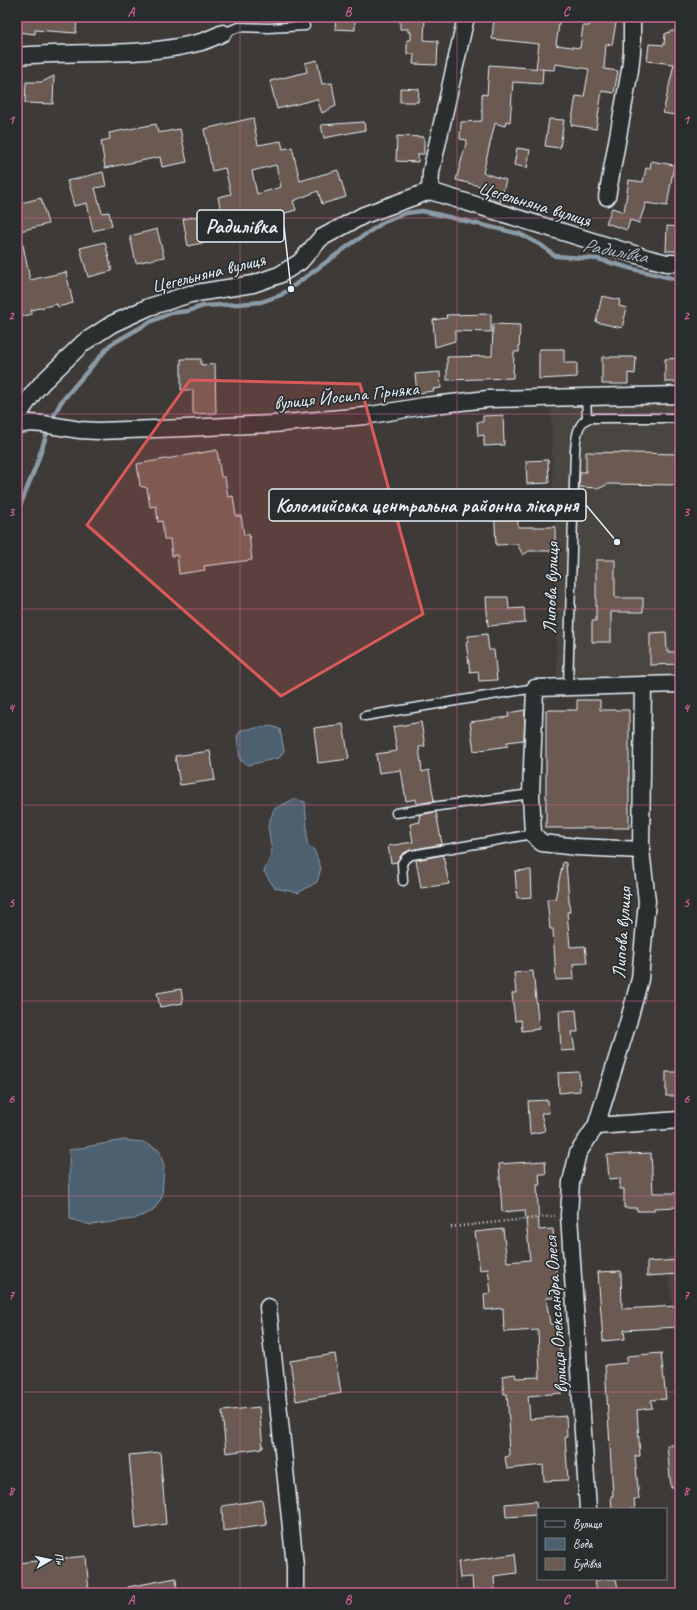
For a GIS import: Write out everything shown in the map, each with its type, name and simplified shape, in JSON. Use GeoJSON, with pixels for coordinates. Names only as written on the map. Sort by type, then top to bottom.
{"type":"FeatureCollection","features":[{"type":"Feature","properties":{"kind":"street"},"geometry":{"type":"LineString","coordinates":[[430,191],[431,172],[466,17]]}},
{"type":"Feature","properties":{"kind":"street"},"geometry":{"type":"LineString","coordinates":[[607,197],[630,70],[632,52],[632,17]]}},
{"type":"Feature","properties":{"kind":"street"},"geometry":{"type":"LineString","coordinates":[[17,56],[177,48],[202,42],[224,33]]}},
{"type":"Feature","properties":{"kind":"street","name":"Цегельняна вулиця"},"geometry":{"type":"LineString","coordinates":[[17,417],[34,392],[43,382],[83,343],[112,324],[149,307],[190,294],[253,284],[279,275],[300,262],[320,238],[364,215],[430,191],[647,258],[666,263],[680,263]]}},
{"type":"Feature","properties":{"kind":"street","name":"вулиця Йосипа Гірняка"},"geometry":{"type":"LineString","coordinates":[[17,424],[43,424],[98,431],[273,424],[365,416],[424,406],[474,400],[680,395]]}},
{"type":"Feature","properties":{"kind":"street","name":"Липова вулиця"},"geometry":{"type":"LineString","coordinates":[[596,1126],[640,979],[647,901],[640,850],[643,684]]}},
{"type":"Feature","properties":{"kind":"street"},"geometry":{"type":"LineString","coordinates":[[640,850],[577,847],[542,843],[533,834],[531,794],[535,688],[680,684]]}},
{"type":"Feature","properties":{"kind":"street"},"geometry":{"type":"LineString","coordinates":[[596,1126],[680,1120]]}},
{"type":"Feature","properties":{"kind":"street","name":"вулиця Олександра Олеся"},"geometry":{"type":"LineString","coordinates":[[588,1508],[569,1215],[571,1182],[578,1153],[596,1126]]}},
{"type":"Feature","properties":{"kind":"street"},"geometry":{"type":"LineString","coordinates":[[268,1307],[294,1566],[295,1593]]}},
{"type":"Feature","properties":{"kind":"lane"},"geometry":{"type":"LineString","coordinates":[[224,33],[239,27],[268,28],[305,26]]}},
{"type":"Feature","properties":{"kind":"lane"},"geometry":{"type":"LineString","coordinates":[[586,397],[587,419],[680,418]]}},
{"type":"Feature","properties":{"kind":"lane","name":"Липова вулиця"},"geometry":{"type":"LineString","coordinates":[[568,687],[576,441],[581,424],[587,419]]}},
{"type":"Feature","properties":{"kind":"lane"},"geometry":{"type":"LineString","coordinates":[[365,716],[535,688]]}},
{"type":"Feature","properties":{"kind":"lane"},"geometry":{"type":"LineString","coordinates":[[396,813],[531,794]]}},
{"type":"Feature","properties":{"kind":"lane"},"geometry":{"type":"LineString","coordinates":[[403,881],[402,863],[406,858],[412,855],[533,834]]}},
{"type":"Feature","properties":{"kind":"path"},"geometry":{"type":"LineString","coordinates":[[451,1228],[569,1215]]}},
{"type":"Feature","properties":{"kind":"highlighted area"},"geometry":{"type":"Polygon","coordinates":[[[190,380],[360,384],[423,614],[281,696],[87,525],[190,380]]]}},
{"type":"Feature","properties":{"kind":"shaded area"},"geometry":{"type":"Polygon","coordinates":[[[680,404],[680,679],[557,682],[551,405],[680,404]]]}},
{"type":"Feature","properties":{"kind":"shaded area"},"geometry":{"type":"Polygon","coordinates":[[[668,1256],[680,1256],[680,1411],[668,1256]]]}},
{"type":"Feature","properties":{"kind":"water"},"geometry":{"type":"Polygon","coordinates":[[[271,726],[280,729],[284,751],[279,758],[248,765],[240,760],[237,736],[241,730],[271,726]]]}},
{"type":"Feature","properties":{"kind":"water"},"geometry":{"type":"Polygon","coordinates":[[[294,799],[305,802],[307,843],[314,850],[321,868],[317,882],[298,893],[275,888],[264,872],[272,852],[268,826],[274,809],[294,799]]]}},
{"type":"Feature","properties":{"kind":"water"},"geometry":{"type":"Polygon","coordinates":[[[124,1140],[143,1142],[159,1150],[164,1166],[162,1197],[153,1211],[134,1219],[91,1225],[70,1219],[69,1150],[124,1140]]]}},
{"type":"Feature","properties":{"kind":"building"},"geometry":{"type":"Polygon","coordinates":[[[17,17],[77,17],[76,33],[35,30],[35,34],[17,32],[17,17]]]}},
{"type":"Feature","properties":{"kind":"building"},"geometry":{"type":"Polygon","coordinates":[[[336,17],[355,17],[355,30],[335,29],[336,17]]]}},
{"type":"Feature","properties":{"kind":"building"},"geometry":{"type":"Polygon","coordinates":[[[400,17],[425,17],[424,40],[438,41],[437,65],[413,64],[414,54],[407,54],[407,40],[411,40],[411,32],[408,32],[408,29],[400,29],[400,17]]]}},
{"type":"Feature","properties":{"kind":"building"},"geometry":{"type":"Polygon","coordinates":[[[494,17],[560,17],[556,45],[580,48],[583,26],[589,26],[591,17],[617,17],[612,45],[606,44],[604,69],[618,71],[614,93],[602,91],[596,129],[571,125],[576,96],[584,97],[589,69],[555,64],[554,70],[536,69],[539,44],[492,39],[494,17]]]}},
{"type":"Feature","properties":{"kind":"building"},"geometry":{"type":"Polygon","coordinates":[[[672,31],[680,31],[680,105],[677,104],[674,115],[663,113],[674,64],[647,61],[649,44],[664,45],[665,34],[672,31]]]}},
{"type":"Feature","properties":{"kind":"building"},"geometry":{"type":"Polygon","coordinates":[[[317,60],[322,84],[332,83],[336,106],[322,113],[317,99],[277,109],[270,81],[307,72],[305,63],[317,60]]]}},
{"type":"Feature","properties":{"kind":"building"},"geometry":{"type":"Polygon","coordinates":[[[489,65],[543,69],[542,84],[513,82],[510,122],[506,121],[505,126],[495,123],[483,173],[506,180],[500,203],[488,199],[491,189],[456,180],[467,140],[460,139],[461,122],[482,121],[482,94],[487,95],[489,65]]]}},
{"type":"Feature","properties":{"kind":"building"},"geometry":{"type":"Polygon","coordinates":[[[54,76],[53,104],[25,103],[26,82],[42,82],[54,76]]]}},
{"type":"Feature","properties":{"kind":"building"},"geometry":{"type":"Polygon","coordinates":[[[400,88],[419,89],[418,102],[400,102],[400,88]]]}},
{"type":"Feature","properties":{"kind":"building"},"geometry":{"type":"Polygon","coordinates":[[[253,118],[258,145],[281,141],[283,149],[292,147],[300,181],[338,170],[346,197],[322,204],[318,191],[293,201],[296,210],[256,221],[257,229],[211,238],[211,241],[188,246],[183,219],[221,212],[218,197],[231,194],[225,168],[212,171],[204,129],[253,118]],[[276,165],[252,171],[257,194],[281,187],[276,165]]]}},
{"type":"Feature","properties":{"kind":"building"},"geometry":{"type":"Polygon","coordinates":[[[549,119],[564,120],[560,148],[545,146],[549,119]]]}},
{"type":"Feature","properties":{"kind":"building"},"geometry":{"type":"Polygon","coordinates":[[[364,122],[365,130],[324,138],[321,125],[364,122]]]}},
{"type":"Feature","properties":{"kind":"building"},"geometry":{"type":"Polygon","coordinates":[[[156,124],[158,133],[180,129],[187,162],[162,167],[160,157],[105,168],[101,141],[110,139],[109,133],[156,124]]]}},
{"type":"Feature","properties":{"kind":"building"},"geometry":{"type":"Polygon","coordinates":[[[397,136],[424,137],[424,154],[418,154],[418,162],[396,161],[397,136]]]}},
{"type":"Feature","properties":{"kind":"building"},"geometry":{"type":"Polygon","coordinates":[[[517,148],[530,150],[527,168],[514,165],[517,148]]]}},
{"type":"Feature","properties":{"kind":"building"},"geometry":{"type":"Polygon","coordinates":[[[651,161],[674,165],[667,206],[646,203],[639,223],[630,220],[627,230],[606,223],[612,208],[624,212],[629,180],[643,182],[646,168],[650,169],[651,161]]]}},
{"type":"Feature","properties":{"kind":"building"},"geometry":{"type":"Polygon","coordinates":[[[103,172],[106,186],[95,188],[102,213],[109,212],[112,226],[93,231],[87,203],[74,206],[67,181],[103,172]]]}},
{"type":"Feature","properties":{"kind":"building"},"geometry":{"type":"Polygon","coordinates":[[[41,198],[48,224],[20,231],[17,221],[17,204],[41,198]]]}},
{"type":"Feature","properties":{"kind":"building"},"geometry":{"type":"Polygon","coordinates":[[[667,226],[680,227],[680,251],[666,251],[667,226]]]}},
{"type":"Feature","properties":{"kind":"building"},"geometry":{"type":"Polygon","coordinates":[[[157,229],[164,257],[136,263],[130,236],[157,229]]]}},
{"type":"Feature","properties":{"kind":"building"},"geometry":{"type":"Polygon","coordinates":[[[105,242],[112,271],[88,277],[80,248],[105,242]]]}},
{"type":"Feature","properties":{"kind":"building"},"geometry":{"type":"Polygon","coordinates":[[[23,245],[30,280],[66,272],[73,303],[58,307],[57,304],[31,310],[32,314],[17,318],[17,246],[23,245]]]}},
{"type":"Feature","properties":{"kind":"building"},"geometry":{"type":"Polygon","coordinates":[[[602,296],[620,300],[619,306],[627,308],[622,328],[596,322],[602,296]]]}},
{"type":"Feature","properties":{"kind":"building"},"geometry":{"type":"Polygon","coordinates":[[[491,314],[491,332],[455,331],[455,341],[435,347],[433,320],[447,318],[446,315],[491,314]]]}},
{"type":"Feature","properties":{"kind":"building"},"geometry":{"type":"Polygon","coordinates":[[[493,324],[520,325],[519,352],[514,352],[513,378],[447,380],[447,357],[492,356],[493,324]]]}},
{"type":"Feature","properties":{"kind":"building"},"geometry":{"type":"Polygon","coordinates":[[[539,349],[564,349],[564,363],[577,363],[577,377],[539,379],[539,349]]]}},
{"type":"Feature","properties":{"kind":"building"},"geometry":{"type":"Polygon","coordinates":[[[602,357],[636,357],[635,374],[628,373],[628,384],[602,384],[602,357]]]}},
{"type":"Feature","properties":{"kind":"building"},"geometry":{"type":"Polygon","coordinates":[[[680,358],[680,382],[665,382],[665,359],[680,358]]]}},
{"type":"Feature","properties":{"kind":"building"},"geometry":{"type":"Polygon","coordinates":[[[181,359],[201,359],[201,365],[215,364],[216,413],[193,414],[193,390],[181,390],[181,359]]]}},
{"type":"Feature","properties":{"kind":"building"},"geometry":{"type":"Polygon","coordinates":[[[440,372],[441,388],[433,389],[434,391],[417,393],[415,374],[440,372]]]}},
{"type":"Feature","properties":{"kind":"building"},"geometry":{"type":"Polygon","coordinates":[[[503,415],[504,445],[484,446],[484,435],[478,436],[477,422],[483,422],[483,416],[503,415]]]}},
{"type":"Feature","properties":{"kind":"building"},"geometry":{"type":"Polygon","coordinates":[[[217,450],[221,477],[225,477],[228,497],[233,496],[236,516],[241,516],[244,535],[249,534],[252,560],[204,566],[205,570],[179,574],[177,555],[172,556],[170,539],[164,539],[162,521],[158,522],[156,506],[150,507],[147,488],[140,486],[137,464],[217,450]]]}},
{"type":"Feature","properties":{"kind":"building"},"geometry":{"type":"Polygon","coordinates":[[[586,452],[680,454],[680,485],[608,484],[600,488],[579,487],[580,472],[586,472],[586,452]]]}},
{"type":"Feature","properties":{"kind":"building"},"geometry":{"type":"Polygon","coordinates":[[[548,460],[549,483],[527,484],[526,461],[548,460]]]}},
{"type":"Feature","properties":{"kind":"building"},"geometry":{"type":"Polygon","coordinates":[[[500,495],[517,495],[518,527],[555,527],[555,551],[529,551],[523,555],[517,544],[496,545],[494,506],[500,506],[500,495]]]}},
{"type":"Feature","properties":{"kind":"building"},"geometry":{"type":"Polygon","coordinates":[[[596,560],[615,560],[615,598],[643,598],[643,612],[611,612],[611,642],[592,642],[592,621],[596,621],[596,560]]]}},
{"type":"Feature","properties":{"kind":"building"},"geometry":{"type":"Polygon","coordinates":[[[486,597],[508,597],[509,609],[524,608],[525,623],[488,626],[486,597]]]}},
{"type":"Feature","properties":{"kind":"building"},"geometry":{"type":"Polygon","coordinates":[[[666,632],[667,652],[680,652],[680,664],[650,665],[650,633],[666,632]]]}},
{"type":"Feature","properties":{"kind":"building"},"geometry":{"type":"Polygon","coordinates":[[[487,634],[489,650],[494,650],[497,680],[479,681],[478,671],[470,672],[466,642],[468,641],[468,636],[487,634]]]}},
{"type":"Feature","properties":{"kind":"building"},"geometry":{"type":"Polygon","coordinates":[[[577,700],[600,700],[600,710],[629,710],[629,828],[546,828],[546,710],[577,710],[577,700]]]}},
{"type":"Feature","properties":{"kind":"building"},"geometry":{"type":"Polygon","coordinates":[[[525,710],[524,740],[507,742],[508,746],[474,751],[470,722],[509,717],[508,713],[525,710]]]}},
{"type":"Feature","properties":{"kind":"building"},"geometry":{"type":"Polygon","coordinates":[[[421,722],[425,746],[419,747],[422,772],[429,770],[434,801],[417,804],[416,799],[406,801],[401,770],[379,773],[376,754],[397,751],[393,727],[421,722]]]}},
{"type":"Feature","properties":{"kind":"building"},"geometry":{"type":"Polygon","coordinates":[[[343,724],[349,759],[318,763],[314,728],[343,724]]]}},
{"type":"Feature","properties":{"kind":"building"},"geometry":{"type":"Polygon","coordinates":[[[210,751],[215,780],[180,785],[175,756],[210,751]]]}},
{"type":"Feature","properties":{"kind":"building"},"geometry":{"type":"Polygon","coordinates":[[[436,812],[442,844],[410,850],[402,854],[397,862],[391,863],[388,846],[413,842],[410,824],[420,822],[419,815],[436,812]]]}},
{"type":"Feature","properties":{"kind":"building"},"geometry":{"type":"Polygon","coordinates":[[[443,855],[449,884],[421,888],[416,860],[443,855]]]}},
{"type":"Feature","properties":{"kind":"building"},"geometry":{"type":"Polygon","coordinates":[[[563,862],[566,863],[570,912],[567,912],[570,947],[585,946],[587,963],[573,964],[574,979],[556,980],[553,929],[550,929],[547,899],[555,899],[563,862]]]}},
{"type":"Feature","properties":{"kind":"building"},"geometry":{"type":"Polygon","coordinates":[[[531,870],[532,897],[517,898],[515,871],[531,870]]]}},
{"type":"Feature","properties":{"kind":"building"},"geometry":{"type":"Polygon","coordinates":[[[533,971],[539,1029],[522,1031],[521,1020],[515,1021],[512,993],[516,993],[514,973],[533,971]]]}},
{"type":"Feature","properties":{"kind":"building"},"geometry":{"type":"Polygon","coordinates":[[[181,989],[183,1003],[160,1007],[157,993],[181,989]]]}},
{"type":"Feature","properties":{"kind":"building"},"geometry":{"type":"Polygon","coordinates":[[[576,1010],[578,1032],[572,1032],[575,1050],[561,1051],[559,1011],[576,1010]]]}},
{"type":"Feature","properties":{"kind":"building"},"geometry":{"type":"Polygon","coordinates":[[[579,1072],[580,1091],[559,1093],[558,1073],[579,1072]]]}},
{"type":"Feature","properties":{"kind":"building"},"geometry":{"type":"Polygon","coordinates":[[[666,1072],[680,1072],[680,1096],[666,1096],[666,1072]]]}},
{"type":"Feature","properties":{"kind":"building"},"geometry":{"type":"Polygon","coordinates":[[[548,1100],[549,1113],[541,1113],[545,1131],[530,1134],[528,1101],[548,1100]]]}},
{"type":"Feature","properties":{"kind":"building"},"geometry":{"type":"Polygon","coordinates":[[[651,1153],[653,1193],[680,1193],[680,1207],[654,1208],[654,1211],[637,1211],[637,1208],[624,1208],[624,1189],[620,1189],[620,1178],[609,1179],[607,1155],[651,1153]]]}},
{"type":"Feature","properties":{"kind":"building"},"geometry":{"type":"Polygon","coordinates":[[[545,1161],[546,1174],[539,1174],[540,1185],[537,1185],[539,1230],[553,1229],[558,1298],[546,1298],[550,1324],[559,1324],[562,1393],[528,1396],[530,1419],[566,1416],[567,1437],[565,1437],[568,1480],[544,1481],[543,1465],[507,1469],[505,1457],[509,1456],[508,1434],[510,1434],[507,1394],[504,1394],[502,1376],[515,1374],[516,1378],[540,1377],[538,1330],[504,1332],[503,1308],[485,1310],[484,1294],[491,1293],[488,1269],[480,1270],[475,1232],[503,1229],[507,1262],[530,1260],[525,1210],[502,1212],[499,1164],[545,1161]]]}},
{"type":"Feature","properties":{"kind":"building"},"geometry":{"type":"Polygon","coordinates":[[[680,1260],[680,1274],[647,1276],[647,1262],[680,1260]]]}},
{"type":"Feature","properties":{"kind":"building"},"geometry":{"type":"Polygon","coordinates":[[[621,1271],[622,1309],[677,1306],[679,1327],[624,1330],[625,1339],[603,1341],[598,1272],[621,1271]]]}},
{"type":"Feature","properties":{"kind":"building"},"geometry":{"type":"Polygon","coordinates":[[[661,1353],[666,1399],[651,1400],[652,1408],[637,1410],[640,1456],[635,1456],[639,1499],[634,1499],[635,1508],[612,1508],[611,1496],[613,1496],[605,1365],[627,1363],[627,1356],[661,1353]]]}},
{"type":"Feature","properties":{"kind":"building"},"geometry":{"type":"Polygon","coordinates":[[[335,1354],[341,1393],[296,1401],[290,1361],[335,1354]]]}},
{"type":"Feature","properties":{"kind":"building"},"geometry":{"type":"Polygon","coordinates":[[[259,1407],[263,1448],[226,1453],[222,1411],[259,1407]]]}},
{"type":"Feature","properties":{"kind":"building"},"geometry":{"type":"Polygon","coordinates":[[[667,1445],[680,1445],[680,1487],[671,1488],[667,1445]]]}},
{"type":"Feature","properties":{"kind":"building"},"geometry":{"type":"Polygon","coordinates":[[[160,1452],[166,1524],[136,1529],[129,1455],[160,1452]]]}},
{"type":"Feature","properties":{"kind":"building"},"geometry":{"type":"Polygon","coordinates":[[[262,1500],[267,1525],[223,1531],[222,1506],[262,1500]]]}},
{"type":"Feature","properties":{"kind":"building"},"geometry":{"type":"Polygon","coordinates":[[[536,1501],[537,1515],[506,1517],[505,1504],[536,1501]]]}},
{"type":"Feature","properties":{"kind":"building"},"geometry":{"type":"Polygon","coordinates":[[[515,1554],[517,1573],[494,1576],[495,1593],[473,1593],[472,1577],[460,1578],[458,1562],[515,1554]]]}},
{"type":"Feature","properties":{"kind":"building"},"geometry":{"type":"Polygon","coordinates":[[[86,1556],[89,1593],[17,1593],[17,1563],[86,1556]]]}},
{"type":"Feature","properties":{"kind":"building"},"geometry":{"type":"Polygon","coordinates":[[[176,1578],[177,1593],[128,1593],[128,1587],[176,1578]]]}},
{"type":"Feature","properties":{"kind":"building"},"geometry":{"type":"Polygon","coordinates":[[[616,1580],[619,1593],[597,1593],[595,1581],[616,1580]]]}},
{"type":"Feature","properties":{"kind":"waterway","name":"Радилівка"},"geometry":{"type":"LineString","coordinates":[[17,513],[36,466],[51,421],[61,402],[110,345],[150,322],[171,313],[188,311],[203,306],[261,302],[281,295],[384,222],[406,213],[422,211],[520,234],[541,245],[555,256],[598,259],[680,280]]}},
{"type":"Feature","properties":{"kind":"place","name":"Радилівка"},"geometry":{"type":"Point","coordinates":[291,289]}},
{"type":"Feature","properties":{"kind":"place","name":"Коломийська центральна районна лікарня"},"geometry":{"type":"Point","coordinates":[617,542]}}]}
